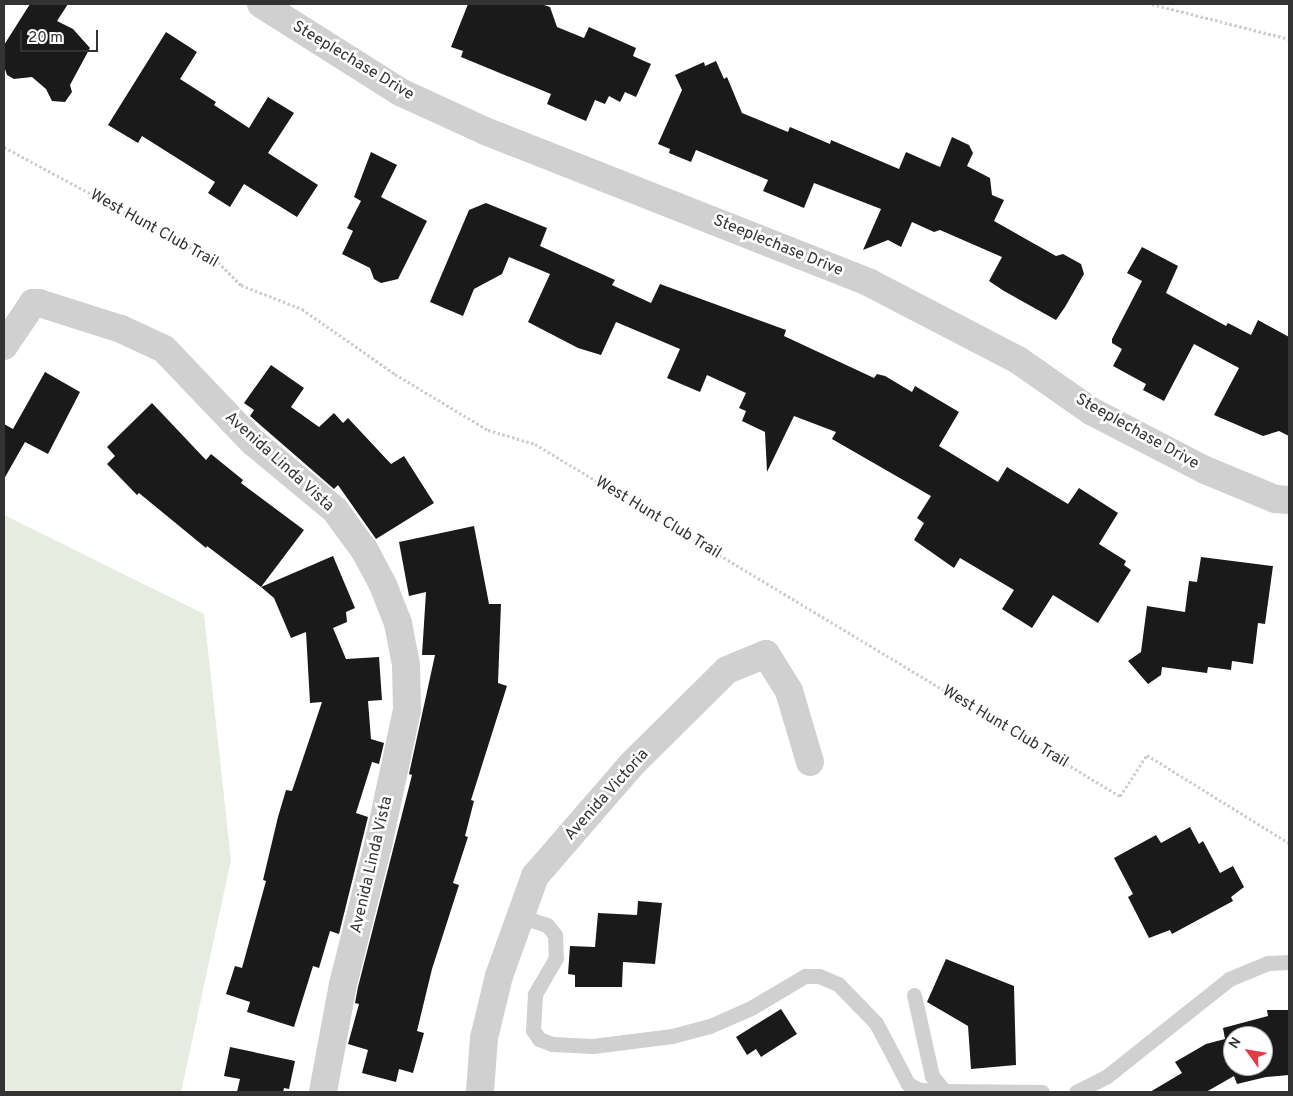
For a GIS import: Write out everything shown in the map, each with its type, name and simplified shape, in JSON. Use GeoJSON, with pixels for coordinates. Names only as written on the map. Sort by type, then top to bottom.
{"type":"FeatureCollection","features":[{"type":"Feature","properties":{"kind":"street","name":"Steeplechase Drive"},"geometry":{"type":"LineString","coordinates":[[261,4],[400,92],[485,131],[870,283],[1018,360],[1091,411],[1205,470],[1274,499],[1289,500]]}},
{"type":"Feature","properties":{"kind":"street","name":"Avenida Linda Vista"},"geometry":{"type":"LineString","coordinates":[[4,346],[33,303],[39,303],[121,329],[164,349],[253,442],[336,510],[366,551],[383,585],[398,623],[406,665],[407,710],[378,845],[342,984],[323,1092]]}},
{"type":"Feature","properties":{"kind":"street","name":"Avenida Victoria"},"geometry":{"type":"LineString","coordinates":[[480,1092],[484,1038],[499,976],[519,916],[535,876],[633,763],[727,670],[766,654],[790,691],[810,762]]}},
{"type":"Feature","properties":{"kind":"lane"},"geometry":{"type":"LineString","coordinates":[[519,916],[548,925],[555,935],[556,958],[535,994],[533,1030],[539,1039],[552,1044],[593,1046],[672,1036],[710,1026],[751,1008],[806,976],[819,976],[838,984],[876,1023],[908,1084],[920,1090],[1042,1092]]}},
{"type":"Feature","properties":{"kind":"lane"},"geometry":{"type":"LineString","coordinates":[[1076,1092],[1106,1078],[1229,979],[1268,964],[1289,962]]}},
{"type":"Feature","properties":{"kind":"lane"},"geometry":{"type":"LineString","coordinates":[[914,995],[932,1076],[944,1091]]}},
{"type":"Feature","properties":{"kind":"path"},"geometry":{"type":"LineString","coordinates":[[1152,4],[1289,39]]}},
{"type":"Feature","properties":{"kind":"path","name":"West Hunt Club Trail"},"geometry":{"type":"LineString","coordinates":[[4,147],[218,262],[241,285],[302,309],[395,374],[488,430],[534,444],[1120,796],[1147,755],[1289,843]]}},
{"type":"Feature","properties":{"kind":"shaded area"},"geometry":{"type":"Polygon","coordinates":[[[4,515],[204,614],[231,860],[181,1092],[4,1092],[4,515]]]}},
{"type":"Feature","properties":{"kind":"building"},"geometry":{"type":"Polygon","coordinates":[[[30,4],[68,4],[57,21],[73,29],[90,48],[70,85],[72,92],[65,102],[52,101],[46,89],[32,77],[14,79],[7,75],[4,66],[4,45],[30,4]]]}},
{"type":"Feature","properties":{"kind":"building"},"geometry":{"type":"Polygon","coordinates":[[[468,4],[541,4],[550,7],[557,27],[584,38],[589,27],[636,48],[633,56],[651,64],[636,97],[625,92],[620,102],[609,96],[605,104],[595,100],[586,121],[547,104],[551,94],[461,57],[463,51],[451,47],[468,4]]]}},
{"type":"Feature","properties":{"kind":"building"},"geometry":{"type":"Polygon","coordinates":[[[166,32],[197,52],[180,79],[216,102],[214,105],[249,128],[268,97],[294,113],[268,153],[318,185],[297,217],[244,184],[230,207],[208,193],[215,182],[142,136],[138,143],[108,125],[166,32]]]}},
{"type":"Feature","properties":{"kind":"building"},"geometry":{"type":"Polygon","coordinates":[[[716,61],[724,79],[727,77],[742,113],[788,132],[790,127],[830,144],[831,140],[899,169],[906,152],[940,167],[952,137],[969,145],[973,153],[967,166],[990,178],[992,195],[1004,200],[994,221],[1056,256],[1063,254],[1081,264],[1084,274],[1056,320],[989,281],[1002,257],[940,230],[934,232],[912,222],[901,247],[888,240],[863,250],[881,209],[814,183],[804,208],[763,191],[768,180],[696,150],[691,162],[669,153],[670,149],[658,144],[682,90],[675,75],[704,62],[705,66],[716,61]]]}},
{"type":"Feature","properties":{"kind":"building"},"geometry":{"type":"Polygon","coordinates":[[[371,152],[397,165],[381,197],[427,221],[398,279],[381,283],[374,279],[370,268],[342,254],[353,231],[347,228],[361,201],[354,197],[371,152]]]}},
{"type":"Feature","properties":{"kind":"building"},"geometry":{"type":"Polygon","coordinates":[[[486,203],[547,228],[540,246],[615,280],[612,285],[651,303],[660,284],[786,330],[784,336],[874,378],[877,374],[885,376],[912,392],[915,386],[959,412],[939,446],[998,482],[1007,467],[1068,504],[1079,488],[1118,513],[1099,544],[1126,561],[1124,565],[1131,570],[1098,623],[1053,595],[1032,628],[1002,609],[1014,590],[960,558],[954,568],[914,540],[924,523],[917,518],[931,496],[832,439],[836,432],[794,416],[767,472],[765,432],[742,421],[746,411],[739,408],[746,393],[707,375],[700,392],[667,378],[680,349],[616,322],[601,355],[578,348],[528,322],[550,274],[509,257],[502,274],[474,289],[463,316],[430,302],[469,210],[486,203]]]}},
{"type":"Feature","properties":{"kind":"building"},"geometry":{"type":"Polygon","coordinates":[[[1142,247],[1178,266],[1166,293],[1226,326],[1228,323],[1251,335],[1258,320],[1289,337],[1289,436],[1279,431],[1263,436],[1214,415],[1239,368],[1194,344],[1164,401],[1143,390],[1146,384],[1113,366],[1122,349],[1112,343],[1112,339],[1142,281],[1127,273],[1142,247]]]}},
{"type":"Feature","properties":{"kind":"building"},"geometry":{"type":"Polygon","coordinates":[[[271,365],[304,388],[291,407],[319,427],[334,413],[343,423],[348,418],[391,464],[404,456],[434,503],[376,539],[338,485],[334,489],[250,416],[254,410],[244,403],[271,365]]]}},
{"type":"Feature","properties":{"kind":"building"},"geometry":{"type":"Polygon","coordinates":[[[45,372],[80,392],[48,454],[25,442],[4,479],[4,424],[13,429],[45,372]]]}},
{"type":"Feature","properties":{"kind":"building"},"geometry":{"type":"Polygon","coordinates":[[[152,403],[206,460],[211,454],[243,480],[241,483],[304,530],[261,587],[207,546],[206,548],[139,493],[137,495],[107,464],[115,456],[107,447],[152,403]]]}},
{"type":"Feature","properties":{"kind":"building"},"geometry":{"type":"Polygon","coordinates":[[[474,526],[489,604],[501,604],[498,683],[507,686],[471,800],[474,801],[465,836],[468,837],[453,883],[459,885],[432,969],[417,1031],[424,1033],[413,1073],[399,1069],[396,1082],[362,1073],[368,1050],[348,1044],[359,1004],[355,1003],[358,987],[412,775],[409,774],[435,655],[422,655],[426,592],[409,596],[399,542],[474,526]]]}},
{"type":"Feature","properties":{"kind":"building"},"geometry":{"type":"Polygon","coordinates":[[[333,556],[355,608],[346,612],[347,622],[333,628],[346,659],[379,657],[382,700],[368,701],[371,739],[384,743],[379,764],[372,762],[356,813],[368,817],[339,934],[330,931],[319,968],[313,966],[294,1027],[247,1012],[250,1002],[226,994],[235,966],[242,968],[266,881],[263,880],[286,790],[292,791],[322,702],[310,703],[306,632],[291,638],[274,598],[261,587],[333,556]]]}},
{"type":"Feature","properties":{"kind":"building"},"geometry":{"type":"Polygon","coordinates":[[[1201,557],[1273,566],[1265,624],[1258,623],[1253,664],[1232,661],[1231,670],[1208,667],[1207,673],[1162,667],[1161,675],[1148,684],[1128,661],[1141,652],[1147,606],[1185,612],[1189,581],[1197,582],[1201,557]]]}},
{"type":"Feature","properties":{"kind":"building"},"geometry":{"type":"Polygon","coordinates":[[[1190,827],[1199,844],[1203,841],[1220,873],[1233,866],[1244,887],[1231,897],[1233,901],[1172,934],[1170,930],[1149,938],[1128,897],[1133,894],[1114,858],[1156,835],[1161,843],[1190,827]]]}},
{"type":"Feature","properties":{"kind":"building"},"geometry":{"type":"Polygon","coordinates":[[[638,901],[662,903],[655,964],[623,962],[622,987],[575,987],[575,975],[568,974],[570,946],[595,947],[598,913],[637,915],[638,901]]]}},
{"type":"Feature","properties":{"kind":"building"},"geometry":{"type":"Polygon","coordinates":[[[946,959],[1014,986],[1016,1065],[971,1069],[968,1026],[927,1002],[946,959]]]}},
{"type":"Feature","properties":{"kind":"building"},"geometry":{"type":"Polygon","coordinates":[[[781,1009],[797,1034],[761,1057],[756,1049],[747,1055],[736,1037],[781,1009]]]}},
{"type":"Feature","properties":{"kind":"building"},"geometry":{"type":"Polygon","coordinates":[[[1267,1010],[1289,1010],[1289,1075],[1266,1077],[1237,1084],[1234,1076],[1273,1076],[1273,1026],[1230,1026],[1268,1016],[1267,1010]]]}},
{"type":"Feature","properties":{"kind":"building"},"geometry":{"type":"Polygon","coordinates":[[[1223,1040],[1223,1076],[1234,1076],[1206,1092],[1150,1092],[1182,1073],[1175,1062],[1206,1044],[1223,1040]]]}},
{"type":"Feature","properties":{"kind":"building"},"geometry":{"type":"Polygon","coordinates":[[[230,1047],[295,1061],[289,1089],[284,1088],[283,1092],[237,1092],[240,1079],[224,1076],[230,1047]]]}}]}
